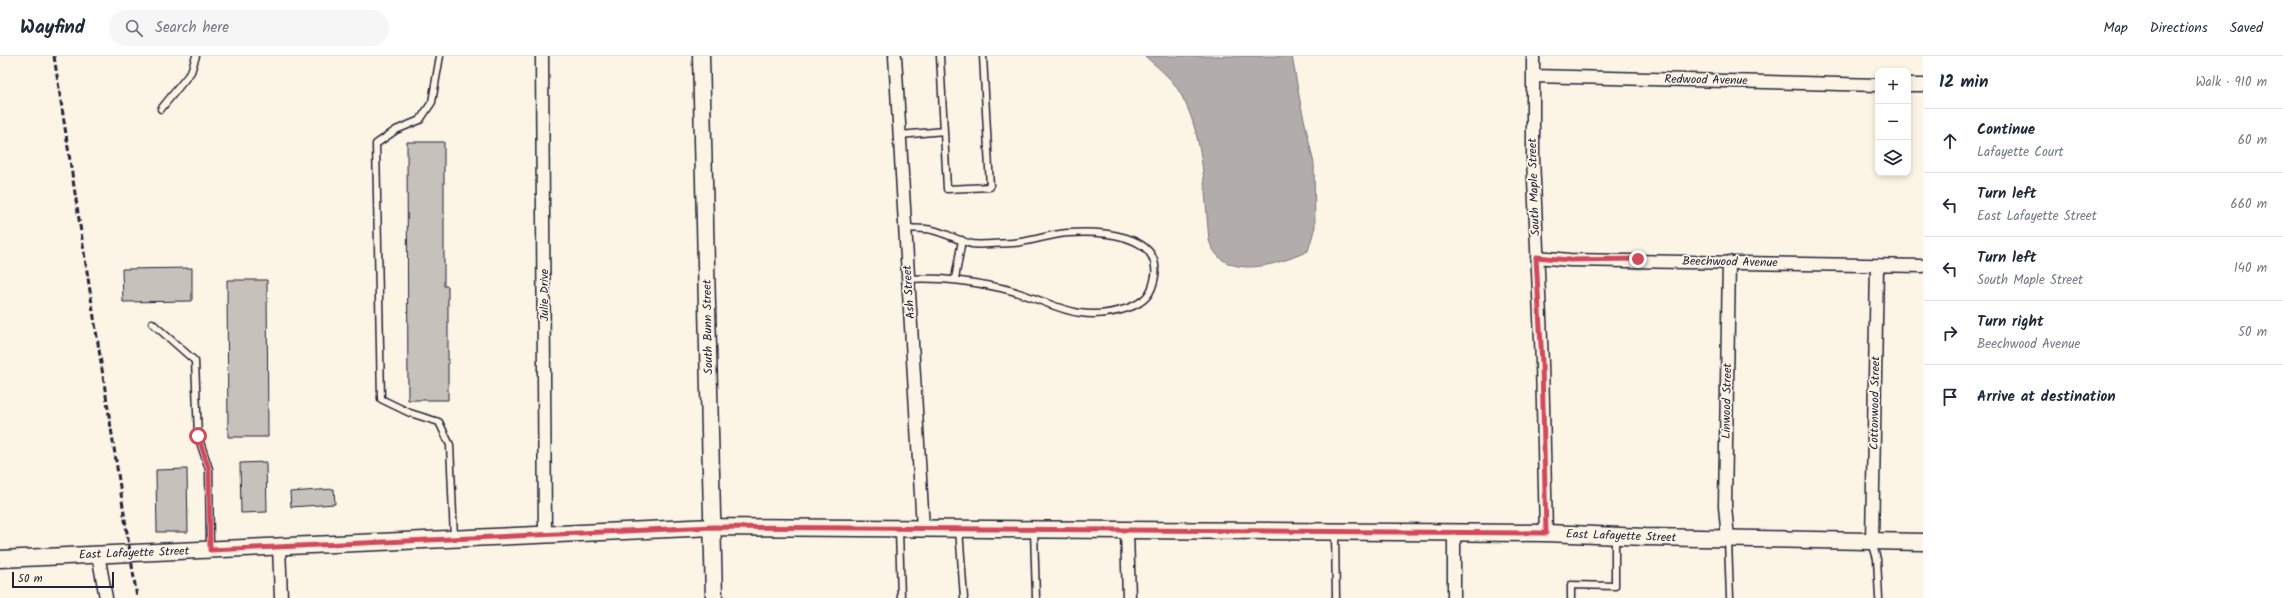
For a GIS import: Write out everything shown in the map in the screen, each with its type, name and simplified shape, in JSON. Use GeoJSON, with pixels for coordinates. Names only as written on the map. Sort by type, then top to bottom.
{"type":"FeatureCollection","features":[{"type":"Feature","properties":{"kind":"street","name":"Julie Drive"},"geometry":{"type":"LineString","coordinates":[[542,56],[545,534]]}},
{"type":"Feature","properties":{"kind":"street","name":"South Bunn Street"},"geometry":{"type":"LineString","coordinates":[[701,56],[714,598]]}},
{"type":"Feature","properties":{"kind":"street","name":"Ash Street"},"geometry":{"type":"LineString","coordinates":[[895,56],[923,528]]}},
{"type":"Feature","properties":{"kind":"street","name":"South Maple Street"},"geometry":{"type":"LineString","coordinates":[[1533,56],[1533,156],[1536,257],[1542,363],[1546,533]]}},
{"type":"Feature","properties":{"kind":"street","name":"Redwood Avenue"},"geometry":{"type":"LineString","coordinates":[[1533,76],[1875,85]]}},
{"type":"Feature","properties":{"kind":"street"},"geometry":{"type":"LineString","coordinates":[[1911,85],[1923,85]]}},
{"type":"Feature","properties":{"kind":"street","name":"Beechwood Avenue"},"geometry":{"type":"LineString","coordinates":[[1536,257],[1570,260],[1923,266]]}},
{"type":"Feature","properties":{"kind":"street","name":"Linwood Street"},"geometry":{"type":"LineString","coordinates":[[1728,539],[1725,506],[1729,262]]}},
{"type":"Feature","properties":{"kind":"street","name":"Cottonwood Street"},"geometry":{"type":"LineString","coordinates":[[1872,541],[1877,266]]}},
{"type":"Feature","properties":{"kind":"street","name":"East Lafayette Street"},"geometry":{"type":"LineString","coordinates":[[0,559],[713,527],[923,528],[1127,532],[1454,534],[1546,533],[1728,539],[1923,542]]}},
{"type":"Feature","properties":{"kind":"street"},"geometry":{"type":"LineString","coordinates":[[1127,532],[1129,598]]}},
{"type":"Feature","properties":{"kind":"street"},"geometry":{"type":"LineString","coordinates":[[1454,534],[1454,598]]}},
{"type":"Feature","properties":{"kind":"street"},"geometry":{"type":"LineString","coordinates":[[279,546],[281,598]]}},
{"type":"Feature","properties":{"kind":"street"},"geometry":{"type":"LineString","coordinates":[[98,554],[106,598]]}},
{"type":"Feature","properties":{"kind":"lane"},"geometry":{"type":"LineString","coordinates":[[160,108],[191,72],[196,56]]}},
{"type":"Feature","properties":{"kind":"lane"},"geometry":{"type":"LineString","coordinates":[[440,56],[432,102],[420,120],[396,130],[376,144],[382,399],[410,413],[439,422],[450,445],[454,538]]}},
{"type":"Feature","properties":{"kind":"lane"},"geometry":{"type":"LineString","coordinates":[[940,56],[947,189],[990,187],[983,56]]}},
{"type":"Feature","properties":{"kind":"lane"},"geometry":{"type":"LineString","coordinates":[[900,135],[944,131]]}},
{"type":"Feature","properties":{"kind":"lane"},"geometry":{"type":"LineString","coordinates":[[905,228],[931,229],[972,244],[1019,242],[1067,233],[1084,232],[1107,234],[1136,241],[1152,253],[1156,269],[1153,287],[1149,296],[1139,304],[1116,312],[1095,316],[1061,309],[1024,293],[955,278],[937,277],[908,279]]}},
{"type":"Feature","properties":{"kind":"lane"},"geometry":{"type":"LineString","coordinates":[[955,278],[962,240]]}},
{"type":"Feature","properties":{"kind":"lane"},"geometry":{"type":"LineString","coordinates":[[152,323],[195,361],[198,436],[209,469],[210,550]]}},
{"type":"Feature","properties":{"kind":"lane"},"geometry":{"type":"LineString","coordinates":[[899,528],[901,598]]}},
{"type":"Feature","properties":{"kind":"lane"},"geometry":{"type":"LineString","coordinates":[[959,529],[964,598]]}},
{"type":"Feature","properties":{"kind":"lane"},"geometry":{"type":"LineString","coordinates":[[1034,530],[1036,598]]}},
{"type":"Feature","properties":{"kind":"lane"},"geometry":{"type":"LineString","coordinates":[[1335,533],[1336,598]]}},
{"type":"Feature","properties":{"kind":"lane"},"geometry":{"type":"LineString","coordinates":[[1570,598],[1571,585],[1615,586],[1615,536]]}},
{"type":"Feature","properties":{"kind":"lane"},"geometry":{"type":"LineString","coordinates":[[1728,539],[1730,598]]}},
{"type":"Feature","properties":{"kind":"lane"},"geometry":{"type":"LineString","coordinates":[[1872,541],[1878,560],[1879,598]]}},
{"type":"Feature","properties":{"kind":"shaded area"},"geometry":{"type":"Polygon","coordinates":[[[1145,56],[1292,56],[1314,164],[1315,227],[1308,251],[1282,261],[1252,267],[1238,266],[1226,262],[1216,253],[1209,240],[1202,161],[1193,123],[1177,88],[1166,75],[1145,56]]]}},
{"type":"Feature","properties":{"kind":"building"},"geometry":{"type":"Polygon","coordinates":[[[407,142],[444,142],[444,286],[448,286],[448,400],[408,400],[407,142]]]}},
{"type":"Feature","properties":{"kind":"building"},"geometry":{"type":"Polygon","coordinates":[[[192,268],[192,301],[123,302],[122,269],[192,268]]]}},
{"type":"Feature","properties":{"kind":"building"},"geometry":{"type":"Polygon","coordinates":[[[227,280],[267,280],[268,437],[228,437],[227,280]]]}},
{"type":"Feature","properties":{"kind":"building"},"geometry":{"type":"Polygon","coordinates":[[[266,462],[267,512],[241,513],[240,463],[266,462]]]}},
{"type":"Feature","properties":{"kind":"building"},"geometry":{"type":"Polygon","coordinates":[[[187,469],[188,532],[157,532],[156,470],[187,469]]]}},
{"type":"Feature","properties":{"kind":"building"},"geometry":{"type":"Polygon","coordinates":[[[334,489],[335,504],[291,507],[290,492],[334,489]]]}},
{"type":"Feature","properties":{"kind":"railway"},"geometry":{"type":"LineString","coordinates":[[54,56],[137,598]]}},
{"type":"Feature","properties":{"kind":"route"},"geometry":{"type":"LineString","coordinates":[[198,436],[209,469],[210,550],[713,527],[899,528],[1127,532],[1454,534],[1546,533],[1542,363],[1536,257],[1570,260],[1638,259]]}}]}
